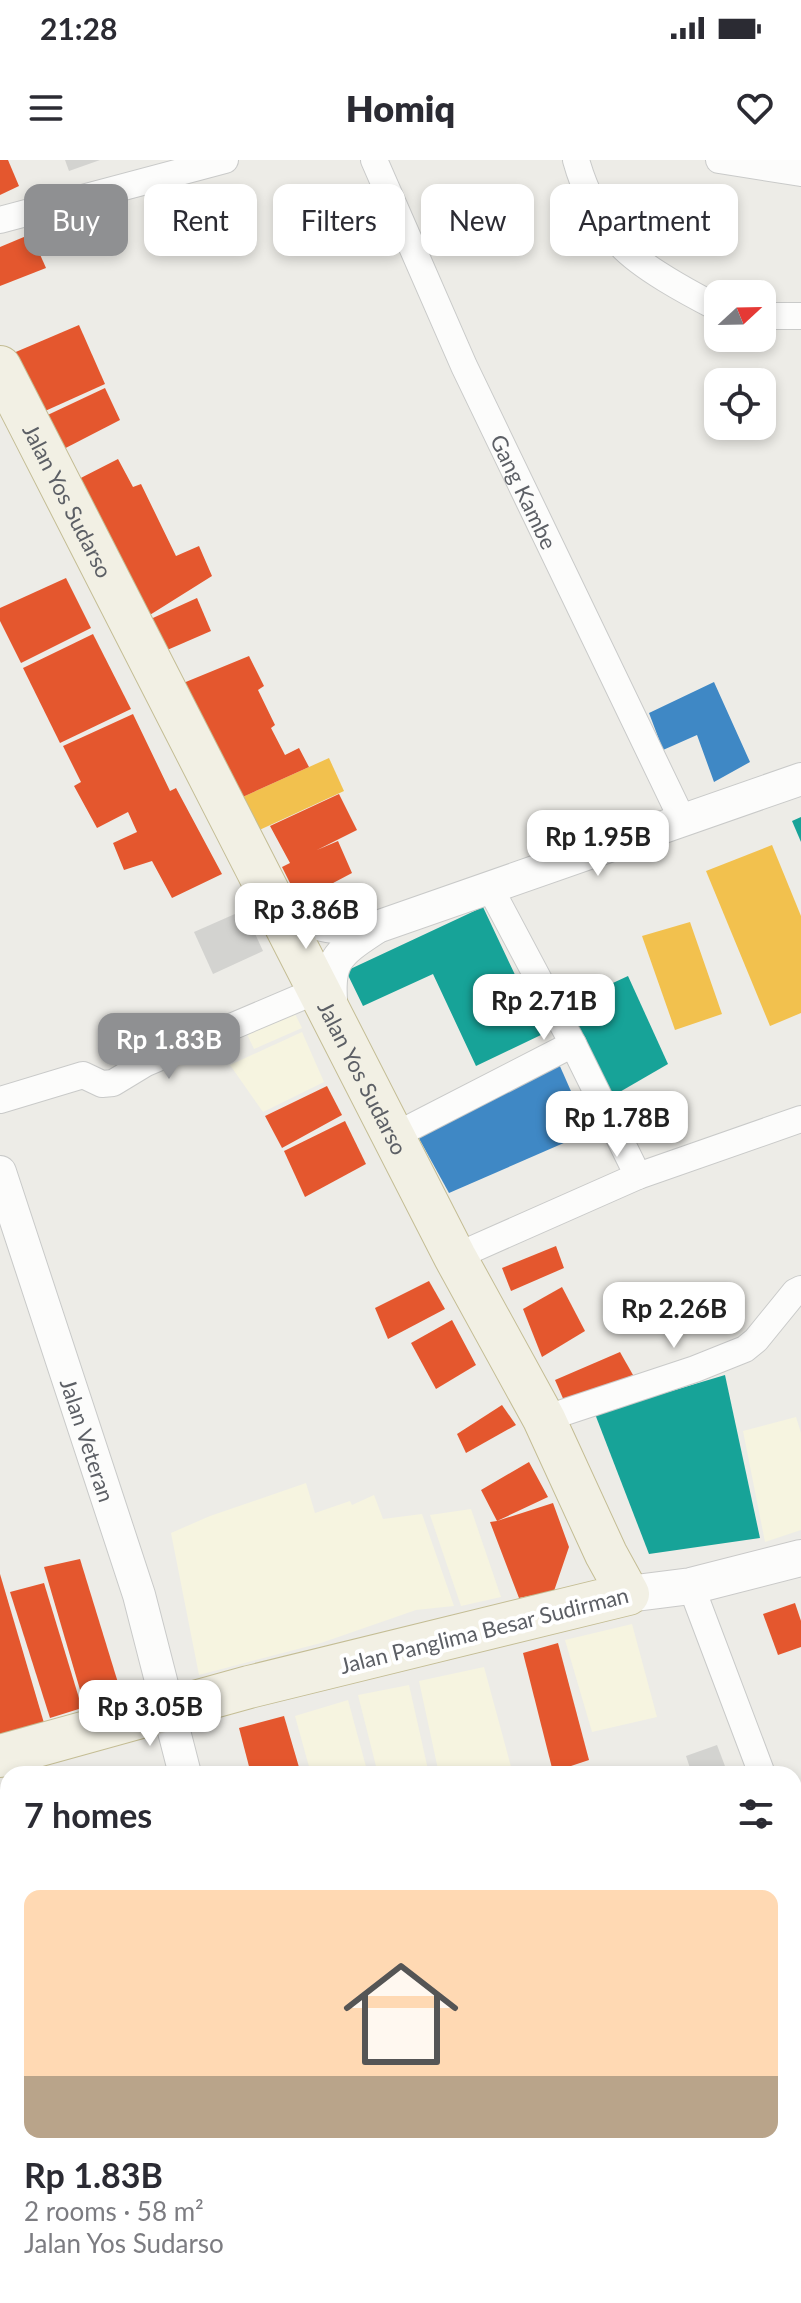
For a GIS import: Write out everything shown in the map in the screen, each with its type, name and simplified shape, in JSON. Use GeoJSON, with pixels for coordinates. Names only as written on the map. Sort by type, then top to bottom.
{"type":"FeatureCollection","features":[{"type":"Feature","properties":{"kind":"highway","name":"Jalan Yos Sudarso"},"geometry":{"type":"LineString","coordinates":[[0,367],[455,1257],[544,1419],[609,1562],[628,1594]]}},
{"type":"Feature","properties":{"kind":"highway"},"geometry":{"type":"LineString","coordinates":[[579,1607],[593,1593],[599,1575],[597,1530]]}},
{"type":"Feature","properties":{"kind":"highway","name":"Jalan Panglima Besar Sudirman"},"geometry":{"type":"LineString","coordinates":[[0,1756],[169,1709],[628,1594]]}},
{"type":"Feature","properties":{"kind":"main road","name":"Jalan Panglima Besar Sudirman"},"geometry":{"type":"LineString","coordinates":[[628,1594],[691,1586],[801,1558]]}},
{"type":"Feature","properties":{"kind":"street"},"geometry":{"type":"LineString","coordinates":[[0,220],[225,160]]}},
{"type":"Feature","properties":{"kind":"street","name":"Gang Kambe"},"geometry":{"type":"LineString","coordinates":[[374,160],[464,366],[682,819]]}},
{"type":"Feature","properties":{"kind":"street"},"geometry":{"type":"LineString","coordinates":[[576,160],[592,201],[619,244],[654,270],[704,300]]}},
{"type":"Feature","properties":{"kind":"street"},"geometry":{"type":"LineString","coordinates":[[719,160],[801,173]]}},
{"type":"Feature","properties":{"kind":"street"},"geometry":{"type":"LineString","coordinates":[[776,316],[801,316]]}},
{"type":"Feature","properties":{"kind":"street"},"geometry":{"type":"LineString","coordinates":[[0,1100],[83,1075],[102,1084],[113,1083],[146,1063],[325,1004],[334,963],[346,947],[377,927],[801,779]]}},
{"type":"Feature","properties":{"kind":"street"},"geometry":{"type":"LineString","coordinates":[[489,886],[573,1044],[638,1176]]}},
{"type":"Feature","properties":{"kind":"street"},"geometry":{"type":"LineString","coordinates":[[266,889],[287,911],[315,924],[348,930],[377,927]]}},
{"type":"Feature","properties":{"kind":"street"},"geometry":{"type":"LineString","coordinates":[[394,1136],[573,1044]]}},
{"type":"Feature","properties":{"kind":"street"},"geometry":{"type":"LineString","coordinates":[[455,1257],[638,1176],[801,1119]]}},
{"type":"Feature","properties":{"kind":"street","name":"Jalan Veteran"},"geometry":{"type":"LineString","coordinates":[[0,1172],[139,1595],[183,1766]]}},
{"type":"Feature","properties":{"kind":"street"},"geometry":{"type":"LineString","coordinates":[[544,1419],[695,1369],[745,1349],[801,1289]]}},
{"type":"Feature","properties":{"kind":"street"},"geometry":{"type":"LineString","coordinates":[[691,1586],[759,1766]]}},
{"type":"Feature","properties":{"kind":"shaded area"},"geometry":{"type":"Polygon","coordinates":[[[293,1010],[302,1028],[254,1049],[245,1030],[293,1010]]]}},
{"type":"Feature","properties":{"kind":"shaded area"},"geometry":{"type":"Polygon","coordinates":[[[302,1032],[324,1082],[263,1112],[230,1065],[302,1032]]]}},
{"type":"Feature","properties":{"kind":"shaded area"},"geometry":{"type":"Polygon","coordinates":[[[796,1417],[801,1433],[801,1530],[765,1542],[743,1431],[796,1417]]]}},
{"type":"Feature","properties":{"kind":"shaded area"},"geometry":{"type":"Polygon","coordinates":[[[306,1483],[315,1513],[350,1501],[352,1505],[374,1495],[383,1519],[422,1514],[454,1606],[416,1610],[321,1643],[199,1675],[171,1533],[306,1483]]]}},
{"type":"Feature","properties":{"kind":"shaded area"},"geometry":{"type":"Polygon","coordinates":[[[471,1509],[501,1597],[461,1606],[430,1515],[471,1509]]]}},
{"type":"Feature","properties":{"kind":"shaded area"},"geometry":{"type":"Polygon","coordinates":[[[632,1624],[657,1717],[592,1732],[565,1640],[632,1624]]]}},
{"type":"Feature","properties":{"kind":"shaded area"},"geometry":{"type":"Polygon","coordinates":[[[484,1667],[511,1766],[437,1766],[419,1681],[484,1667]]]}},
{"type":"Feature","properties":{"kind":"shaded area"},"geometry":{"type":"Polygon","coordinates":[[[409,1685],[427,1766],[376,1766],[358,1695],[409,1685]]]}},
{"type":"Feature","properties":{"kind":"shaded area"},"geometry":{"type":"Polygon","coordinates":[[[348,1700],[366,1766],[309,1766],[295,1716],[348,1700]]]}},
{"type":"Feature","properties":{"kind":"building: Homes"},"geometry":{"type":"Polygon","coordinates":[[[329,758],[344,791],[251,834],[236,800],[329,758]]]}},
{"type":"Feature","properties":{"kind":"building: Homes"},"geometry":{"type":"Polygon","coordinates":[[[772,845],[801,916],[801,1013],[770,1026],[706,871],[772,845]]]}},
{"type":"Feature","properties":{"kind":"building: Homes"},"geometry":{"type":"Polygon","coordinates":[[[690,922],[722,1014],[675,1030],[642,936],[690,922]]]}},
{"type":"Feature","properties":{"kind":"building: Shops"},"geometry":{"type":"Polygon","coordinates":[[[0,160],[8,160],[19,186],[0,195],[0,160]]]}},
{"type":"Feature","properties":{"kind":"building: Shops"},"geometry":{"type":"Polygon","coordinates":[[[24,237],[24,256],[41,256],[46,268],[0,286],[0,247],[24,237]]]}},
{"type":"Feature","properties":{"kind":"building: Shops"},"geometry":{"type":"Polygon","coordinates":[[[79,325],[105,384],[34,416],[4,357],[79,325]]]}},
{"type":"Feature","properties":{"kind":"building: Shops"},"geometry":{"type":"Polygon","coordinates":[[[105,388],[120,420],[54,454],[37,420],[105,388]]]}},
{"type":"Feature","properties":{"kind":"building: Shops"},"geometry":{"type":"Polygon","coordinates":[[[118,459],[133,487],[141,484],[176,556],[199,546],[212,576],[137,623],[67,485],[118,459]]]}},
{"type":"Feature","properties":{"kind":"building: Shops"},"geometry":{"type":"Polygon","coordinates":[[[66,578],[91,628],[21,663],[0,621],[0,608],[66,578]]]}},
{"type":"Feature","properties":{"kind":"building: Shops"},"geometry":{"type":"Polygon","coordinates":[[[197,598],[211,631],[158,654],[144,622],[197,598]]]}},
{"type":"Feature","properties":{"kind":"building: Shops"},"geometry":{"type":"Polygon","coordinates":[[[93,634],[131,709],[60,743],[23,668],[93,634]]]}},
{"type":"Feature","properties":{"kind":"building: Shops"},"geometry":{"type":"Polygon","coordinates":[[[249,656],[264,686],[258,690],[275,725],[271,728],[285,755],[299,748],[309,767],[236,800],[176,686],[249,656]]]}},
{"type":"Feature","properties":{"kind":"building: Shops"},"geometry":{"type":"Polygon","coordinates":[[[133,714],[170,791],[176,788],[222,874],[172,898],[152,861],[124,870],[113,843],[137,832],[128,812],[97,828],[74,786],[81,782],[63,746],[133,714]]]}},
{"type":"Feature","properties":{"kind":"building: Shops"},"geometry":{"type":"Polygon","coordinates":[[[339,794],[357,830],[317,850],[338,841],[352,873],[299,901],[282,867],[290,863],[270,826],[339,794]]]}},
{"type":"Feature","properties":{"kind":"building: Shops"},"geometry":{"type":"Polygon","coordinates":[[[327,1086],[342,1115],[282,1148],[265,1116],[327,1086]]]}},
{"type":"Feature","properties":{"kind":"building: Shops"},"geometry":{"type":"Polygon","coordinates":[[[345,1121],[366,1164],[305,1197],[284,1151],[345,1121]]]}},
{"type":"Feature","properties":{"kind":"building: Shops"},"geometry":{"type":"Polygon","coordinates":[[[556,1246],[564,1268],[511,1291],[502,1268],[556,1246]]]}},
{"type":"Feature","properties":{"kind":"building: Shops"},"geometry":{"type":"Polygon","coordinates":[[[429,1281],[445,1309],[388,1339],[375,1308],[429,1281]]]}},
{"type":"Feature","properties":{"kind":"building: Shops"},"geometry":{"type":"Polygon","coordinates":[[[562,1287],[585,1331],[542,1357],[523,1309],[562,1287]]]}},
{"type":"Feature","properties":{"kind":"building: Shops"},"geometry":{"type":"Polygon","coordinates":[[[452,1320],[476,1365],[436,1389],[411,1343],[452,1320]]]}},
{"type":"Feature","properties":{"kind":"building: Shops"},"geometry":{"type":"Polygon","coordinates":[[[620,1352],[633,1375],[565,1403],[555,1380],[620,1352]]]}},
{"type":"Feature","properties":{"kind":"building: Shops"},"geometry":{"type":"Polygon","coordinates":[[[502,1405],[516,1425],[466,1453],[457,1434],[502,1405]]]}},
{"type":"Feature","properties":{"kind":"building: Shops"},"geometry":{"type":"Polygon","coordinates":[[[529,1462],[548,1497],[497,1521],[481,1490],[529,1462]]]}},
{"type":"Feature","properties":{"kind":"building: Shops"},"geometry":{"type":"Polygon","coordinates":[[[553,1503],[569,1547],[554,1591],[519,1598],[490,1522],[553,1503]]]}},
{"type":"Feature","properties":{"kind":"building: Shops"},"geometry":{"type":"Polygon","coordinates":[[[80,1559],[119,1686],[83,1700],[44,1567],[80,1559]]]}},
{"type":"Feature","properties":{"kind":"building: Shops"},"geometry":{"type":"Polygon","coordinates":[[[0,1574],[44,1723],[0,1734],[0,1574]]]}},
{"type":"Feature","properties":{"kind":"building: Shops"},"geometry":{"type":"Polygon","coordinates":[[[44,1583],[82,1708],[50,1718],[10,1592],[44,1583]]]}},
{"type":"Feature","properties":{"kind":"building: Shops"},"geometry":{"type":"Polygon","coordinates":[[[795,1603],[801,1621],[801,1647],[778,1655],[763,1614],[795,1603]]]}},
{"type":"Feature","properties":{"kind":"building: Shops"},"geometry":{"type":"Polygon","coordinates":[[[558,1643],[589,1760],[571,1766],[551,1766],[523,1653],[558,1643]]]}},
{"type":"Feature","properties":{"kind":"building: Shops"},"geometry":{"type":"Polygon","coordinates":[[[284,1716],[299,1766],[249,1766],[239,1728],[284,1716]]]}},
{"type":"Feature","properties":{"kind":"building: Schools"},"geometry":{"type":"Polygon","coordinates":[[[714,682],[750,762],[714,782],[697,735],[663,750],[649,713],[714,682]]]}},
{"type":"Feature","properties":{"kind":"building: Schools"},"geometry":{"type":"Polygon","coordinates":[[[559,1064],[589,1132],[449,1193],[416,1133],[559,1064]]]}},
{"type":"Feature","properties":{"kind":"building: Public"},"geometry":{"type":"Polygon","coordinates":[[[801,817],[801,842],[792,821],[801,817]]]}},
{"type":"Feature","properties":{"kind":"building: Public"},"geometry":{"type":"Polygon","coordinates":[[[483,907],[543,1034],[476,1066],[433,974],[363,1006],[346,971],[483,907]]]}},
{"type":"Feature","properties":{"kind":"building: Public"},"geometry":{"type":"Polygon","coordinates":[[[628,976],[668,1064],[611,1097],[561,1007],[628,976]]]}},
{"type":"Feature","properties":{"kind":"building: Public"},"geometry":{"type":"Polygon","coordinates":[[[725,1375],[760,1538],[649,1554],[595,1414],[725,1375]]]}},
{"type":"Feature","properties":{"kind":"building: Other"},"geometry":{"type":"Polygon","coordinates":[[[65,160],[100,160],[69,171],[65,160]]]}},
{"type":"Feature","properties":{"kind":"building: Other"},"geometry":{"type":"Polygon","coordinates":[[[244,910],[263,951],[213,974],[194,932],[244,910]]]}},
{"type":"Feature","properties":{"kind":"building: Other"},"geometry":{"type":"Polygon","coordinates":[[[717,1745],[725,1766],[689,1766],[686,1756],[717,1745]]]}}]}
